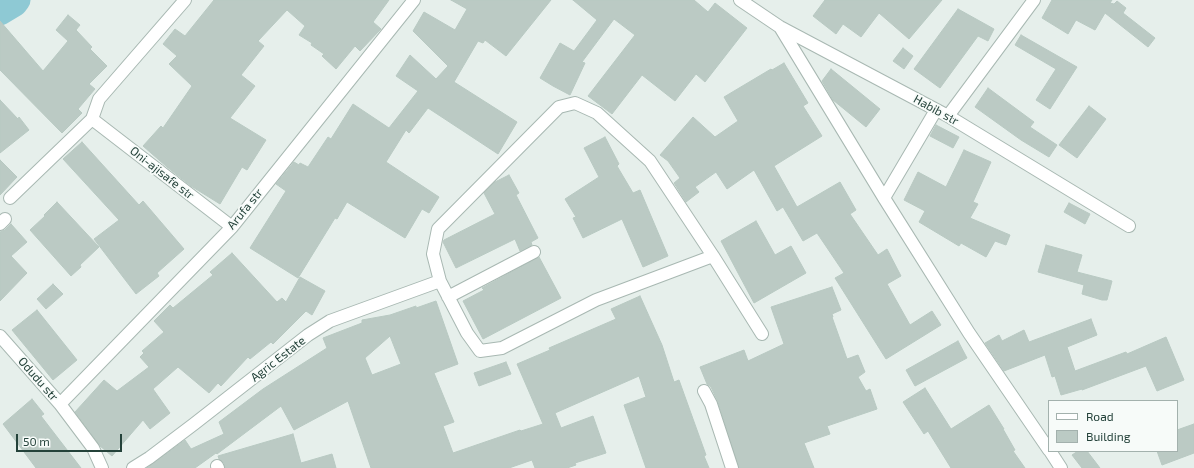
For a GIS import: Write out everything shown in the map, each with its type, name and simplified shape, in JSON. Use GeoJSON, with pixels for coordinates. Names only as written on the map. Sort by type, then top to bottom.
{"type":"FeatureCollection","features":[{"type":"Feature","properties":{"kind":"street"},"geometry":{"type":"LineString","coordinates":[[10,198],[92,119],[99,99],[185,0]]}},
{"type":"Feature","properties":{"kind":"street","name":"Arufa str"},"geometry":{"type":"LineString","coordinates":[[60,404],[232,227],[414,0]]}},
{"type":"Feature","properties":{"kind":"street","name":"Habib str"},"geometry":{"type":"LineString","coordinates":[[740,0],[780,27],[948,116],[1129,226]]}},
{"type":"Feature","properties":{"kind":"street"},"geometry":{"type":"LineString","coordinates":[[948,116],[1034,0]]}},
{"type":"Feature","properties":{"kind":"street"},"geometry":{"type":"LineString","coordinates":[[780,27],[884,198],[969,333],[1048,450]]}},
{"type":"Feature","properties":{"kind":"street"},"geometry":{"type":"LineString","coordinates":[[713,256],[596,300],[502,348],[480,351],[467,333],[440,281],[433,254],[438,230],[560,107],[575,103],[597,113],[650,161],[713,256],[762,334]]}},
{"type":"Feature","properties":{"kind":"street"},"geometry":{"type":"LineString","coordinates":[[884,198],[936,110]]}},
{"type":"Feature","properties":{"kind":"street","name":"Oni-ajisafe str"},"geometry":{"type":"LineString","coordinates":[[92,119],[232,227]]}},
{"type":"Feature","properties":{"kind":"street"},"geometry":{"type":"LineString","coordinates":[[448,297],[534,252]]}},
{"type":"Feature","properties":{"kind":"street","name":"Agric Estate"},"geometry":{"type":"LineString","coordinates":[[133,468],[149,458],[308,335],[330,321],[440,281]]}},
{"type":"Feature","properties":{"kind":"street","name":"Odudu str"},"geometry":{"type":"LineString","coordinates":[[1,338],[60,404],[93,448],[102,468]]}},
{"type":"Feature","properties":{"kind":"street"},"geometry":{"type":"LineString","coordinates":[[704,391],[711,404],[732,468]]}},
{"type":"Feature","properties":{"kind":"street"},"geometry":{"type":"LineString","coordinates":[[1050,452],[1061,468]]}},
{"type":"Feature","properties":{"kind":"building"},"geometry":{"type":"Polygon","coordinates":[[[214,0],[389,0],[373,22],[381,29],[360,51],[355,46],[336,69],[322,56],[324,54],[311,45],[312,43],[299,35],[305,26],[287,10],[258,41],[264,46],[241,75],[255,86],[230,118],[266,140],[247,170],[242,167],[220,204],[191,186],[143,146],[161,126],[163,128],[192,86],[169,64],[177,56],[163,44],[175,29],[185,36],[214,0]]]}},
{"type":"Feature","properties":{"kind":"building"},"geometry":{"type":"Polygon","coordinates":[[[451,0],[551,0],[506,56],[485,40],[483,43],[478,41],[454,82],[517,122],[498,154],[428,108],[409,133],[406,130],[386,162],[439,197],[429,213],[422,209],[405,238],[347,202],[337,219],[335,218],[298,278],[250,248],[286,191],[276,184],[294,162],[308,167],[328,137],[331,139],[353,104],[389,128],[418,91],[396,76],[410,55],[436,79],[448,66],[413,31],[424,12],[455,30],[467,9],[451,0]]]}},
{"type":"Feature","properties":{"kind":"building"},"geometry":{"type":"Polygon","coordinates":[[[573,0],[694,0],[708,12],[715,3],[747,28],[705,82],[696,74],[675,101],[642,75],[612,114],[588,96],[635,35],[614,19],[582,62],[585,63],[570,95],[540,78],[560,43],[574,51],[597,20],[573,0]]]}},
{"type":"Feature","properties":{"kind":"building"},"geometry":{"type":"Polygon","coordinates":[[[825,0],[942,0],[909,39],[879,13],[861,37],[843,24],[836,34],[813,16],[825,0]]]}},
{"type":"Feature","properties":{"kind":"building"},"geometry":{"type":"Polygon","coordinates":[[[1052,0],[1112,0],[1110,3],[1114,4],[1117,1],[1126,8],[1123,13],[1155,38],[1148,47],[1105,13],[1095,30],[1076,20],[1068,34],[1042,18],[1052,0]]]}},
{"type":"Feature","properties":{"kind":"building"},"geometry":{"type":"Polygon","coordinates":[[[958,9],[994,29],[988,41],[978,36],[940,88],[914,69],[958,9]]]}},
{"type":"Feature","properties":{"kind":"building"},"geometry":{"type":"Polygon","coordinates":[[[68,15],[80,25],[76,30],[92,47],[90,49],[107,66],[89,84],[95,89],[78,109],[82,113],[62,133],[0,70],[0,21],[43,71],[68,41],[56,30],[68,15]]]}},
{"type":"Feature","properties":{"kind":"building"},"geometry":{"type":"Polygon","coordinates":[[[1021,35],[1077,67],[1050,109],[1036,100],[1056,69],[1015,45],[1021,35]]]}},
{"type":"Feature","properties":{"kind":"building"},"geometry":{"type":"Polygon","coordinates":[[[903,48],[913,56],[904,69],[893,61],[903,48]]]}},
{"type":"Feature","properties":{"kind":"building"},"geometry":{"type":"Polygon","coordinates":[[[784,63],[808,103],[803,106],[822,136],[774,166],[797,207],[840,182],[856,210],[850,214],[878,255],[887,249],[901,276],[887,284],[910,325],[932,311],[941,325],[886,359],[835,278],[844,273],[817,233],[803,241],[783,207],[777,211],[754,170],[727,189],[716,172],[695,187],[699,192],[686,202],[674,183],[680,178],[668,161],[660,155],[693,117],[715,137],[738,121],[724,97],[784,63]]]}},
{"type":"Feature","properties":{"kind":"building"},"geometry":{"type":"Polygon","coordinates":[[[831,69],[880,109],[866,127],[833,100],[822,81],[831,69]]]}},
{"type":"Feature","properties":{"kind":"building"},"geometry":{"type":"Polygon","coordinates":[[[988,88],[1034,122],[1030,127],[1057,145],[1049,157],[1021,140],[975,107],[988,88]]]}},
{"type":"Feature","properties":{"kind":"building"},"geometry":{"type":"Polygon","coordinates":[[[0,100],[18,119],[19,117],[29,130],[0,153],[0,100]]]}},
{"type":"Feature","properties":{"kind":"building"},"geometry":{"type":"Polygon","coordinates":[[[1089,106],[1106,119],[1077,158],[1059,145],[1089,106]]]}},
{"type":"Feature","properties":{"kind":"building"},"geometry":{"type":"Polygon","coordinates":[[[936,125],[959,137],[953,148],[930,136],[936,125]]]}},
{"type":"Feature","properties":{"kind":"building"},"geometry":{"type":"Polygon","coordinates":[[[605,137],[619,164],[617,166],[633,193],[640,190],[668,256],[643,267],[622,219],[583,238],[573,218],[576,217],[565,199],[599,177],[584,148],[605,137]]]}},
{"type":"Feature","properties":{"kind":"building"},"geometry":{"type":"Polygon","coordinates":[[[82,142],[139,205],[143,201],[184,249],[157,273],[159,276],[136,294],[94,239],[119,220],[63,159],[82,142]]]}},
{"type":"Feature","properties":{"kind":"building"},"geometry":{"type":"Polygon","coordinates":[[[964,150],[991,162],[973,202],[978,204],[970,218],[1010,235],[1006,245],[995,241],[986,257],[961,243],[959,246],[919,222],[925,211],[904,200],[918,172],[946,187],[964,150]]]}},
{"type":"Feature","properties":{"kind":"building"},"geometry":{"type":"Polygon","coordinates":[[[0,160],[17,177],[0,195],[0,160]]]}},
{"type":"Feature","properties":{"kind":"building"},"geometry":{"type":"Polygon","coordinates":[[[509,175],[519,193],[516,195],[538,238],[531,242],[532,245],[520,251],[515,239],[456,268],[443,242],[444,240],[495,214],[484,193],[495,182],[509,175]]]}},
{"type":"Feature","properties":{"kind":"building"},"geometry":{"type":"Polygon","coordinates":[[[57,202],[99,247],[71,276],[30,230],[57,202]]]}},
{"type":"Feature","properties":{"kind":"building"},"geometry":{"type":"Polygon","coordinates":[[[1069,203],[1090,214],[1085,224],[1064,212],[1069,203]]]}},
{"type":"Feature","properties":{"kind":"building"},"geometry":{"type":"Polygon","coordinates":[[[756,221],[775,255],[791,246],[806,273],[754,303],[721,241],[756,221]]]}},
{"type":"Feature","properties":{"kind":"building"},"geometry":{"type":"Polygon","coordinates":[[[11,224],[27,242],[11,256],[27,273],[0,301],[0,232],[5,230],[11,224]]]}},
{"type":"Feature","properties":{"kind":"building"},"geometry":{"type":"Polygon","coordinates":[[[1046,245],[1082,255],[1077,272],[1112,281],[1107,300],[1082,294],[1084,285],[1038,272],[1046,245]]]}},
{"type":"Feature","properties":{"kind":"building"},"geometry":{"type":"Polygon","coordinates":[[[232,253],[277,302],[282,298],[286,302],[300,277],[325,291],[312,315],[306,311],[273,344],[271,342],[250,359],[248,357],[221,386],[218,383],[209,393],[178,367],[153,389],[170,413],[150,429],[143,420],[112,456],[100,446],[75,412],[104,380],[117,391],[149,367],[140,357],[144,353],[142,351],[164,332],[154,321],[170,305],[173,308],[213,275],[210,272],[232,253]]]}},
{"type":"Feature","properties":{"kind":"building"},"geometry":{"type":"Polygon","coordinates":[[[539,257],[561,298],[483,339],[463,301],[484,290],[482,288],[539,257]]]}},
{"type":"Feature","properties":{"kind":"building"},"geometry":{"type":"Polygon","coordinates":[[[53,284],[63,294],[46,309],[37,299],[53,284]]]}},
{"type":"Feature","properties":{"kind":"building"},"geometry":{"type":"Polygon","coordinates":[[[832,287],[841,310],[832,314],[832,317],[847,359],[858,355],[865,372],[858,377],[866,391],[870,389],[877,409],[827,426],[830,434],[804,443],[814,468],[739,468],[718,402],[711,387],[707,384],[700,367],[744,350],[748,361],[784,344],[771,307],[832,287]]]}},
{"type":"Feature","properties":{"kind":"building"},"geometry":{"type":"Polygon","coordinates":[[[640,296],[662,345],[674,382],[679,380],[706,455],[704,456],[709,468],[646,468],[624,405],[646,397],[639,376],[555,413],[561,428],[593,416],[606,453],[575,463],[576,465],[567,468],[535,468],[532,460],[509,468],[371,468],[348,401],[294,430],[281,406],[217,454],[216,453],[195,468],[147,468],[185,440],[191,449],[224,434],[219,422],[263,389],[327,348],[323,338],[362,323],[362,320],[390,315],[436,301],[458,364],[434,373],[454,422],[443,426],[453,453],[520,430],[521,431],[543,424],[517,364],[550,350],[549,348],[616,319],[611,309],[640,296]],[[390,336],[365,358],[372,375],[401,364],[390,336]]]}},
{"type":"Feature","properties":{"kind":"building"},"geometry":{"type":"Polygon","coordinates":[[[37,310],[77,360],[53,380],[12,330],[37,310]]]}},
{"type":"Feature","properties":{"kind":"building"},"geometry":{"type":"Polygon","coordinates":[[[1091,319],[1097,335],[1067,347],[1075,371],[1126,352],[1127,354],[1166,337],[1184,380],[1157,391],[1146,366],[1082,390],[1061,395],[1055,376],[1052,377],[1045,355],[1004,371],[985,343],[999,335],[1002,341],[1024,330],[1029,342],[1091,319]]]}},
{"type":"Feature","properties":{"kind":"building"},"geometry":{"type":"Polygon","coordinates":[[[958,341],[967,358],[915,386],[906,370],[958,341]]]}},
{"type":"Feature","properties":{"kind":"building"},"geometry":{"type":"Polygon","coordinates":[[[506,362],[511,374],[479,386],[474,373],[506,362]]]}},
{"type":"Feature","properties":{"kind":"building"},"geometry":{"type":"Polygon","coordinates":[[[925,388],[951,429],[989,405],[1015,450],[1013,451],[1025,468],[951,468],[928,431],[924,434],[903,402],[925,388]]]}},
{"type":"Feature","properties":{"kind":"building"},"geometry":{"type":"Polygon","coordinates":[[[32,399],[44,414],[41,416],[81,468],[36,468],[3,424],[32,399]]]}},
{"type":"Feature","properties":{"kind":"building"},"geometry":{"type":"Polygon","coordinates":[[[1194,424],[1194,453],[1162,465],[1157,452],[1178,452],[1178,430],[1194,424]]]}},
{"type":"Feature","properties":{"kind":"building"},"geometry":{"type":"Polygon","coordinates":[[[293,434],[301,463],[332,454],[336,468],[225,468],[224,463],[218,456],[293,434]]]}},
{"type":"Feature","properties":{"kind":"building"},"geometry":{"type":"Polygon","coordinates":[[[1076,452],[1088,452],[1100,468],[1082,468],[1072,455],[1076,452]]]}},
{"type":"Feature","properties":{"kind":"waterway"},"geometry":{"type":"LineString","coordinates":[[0,13],[15,4],[18,0]]}}]}
